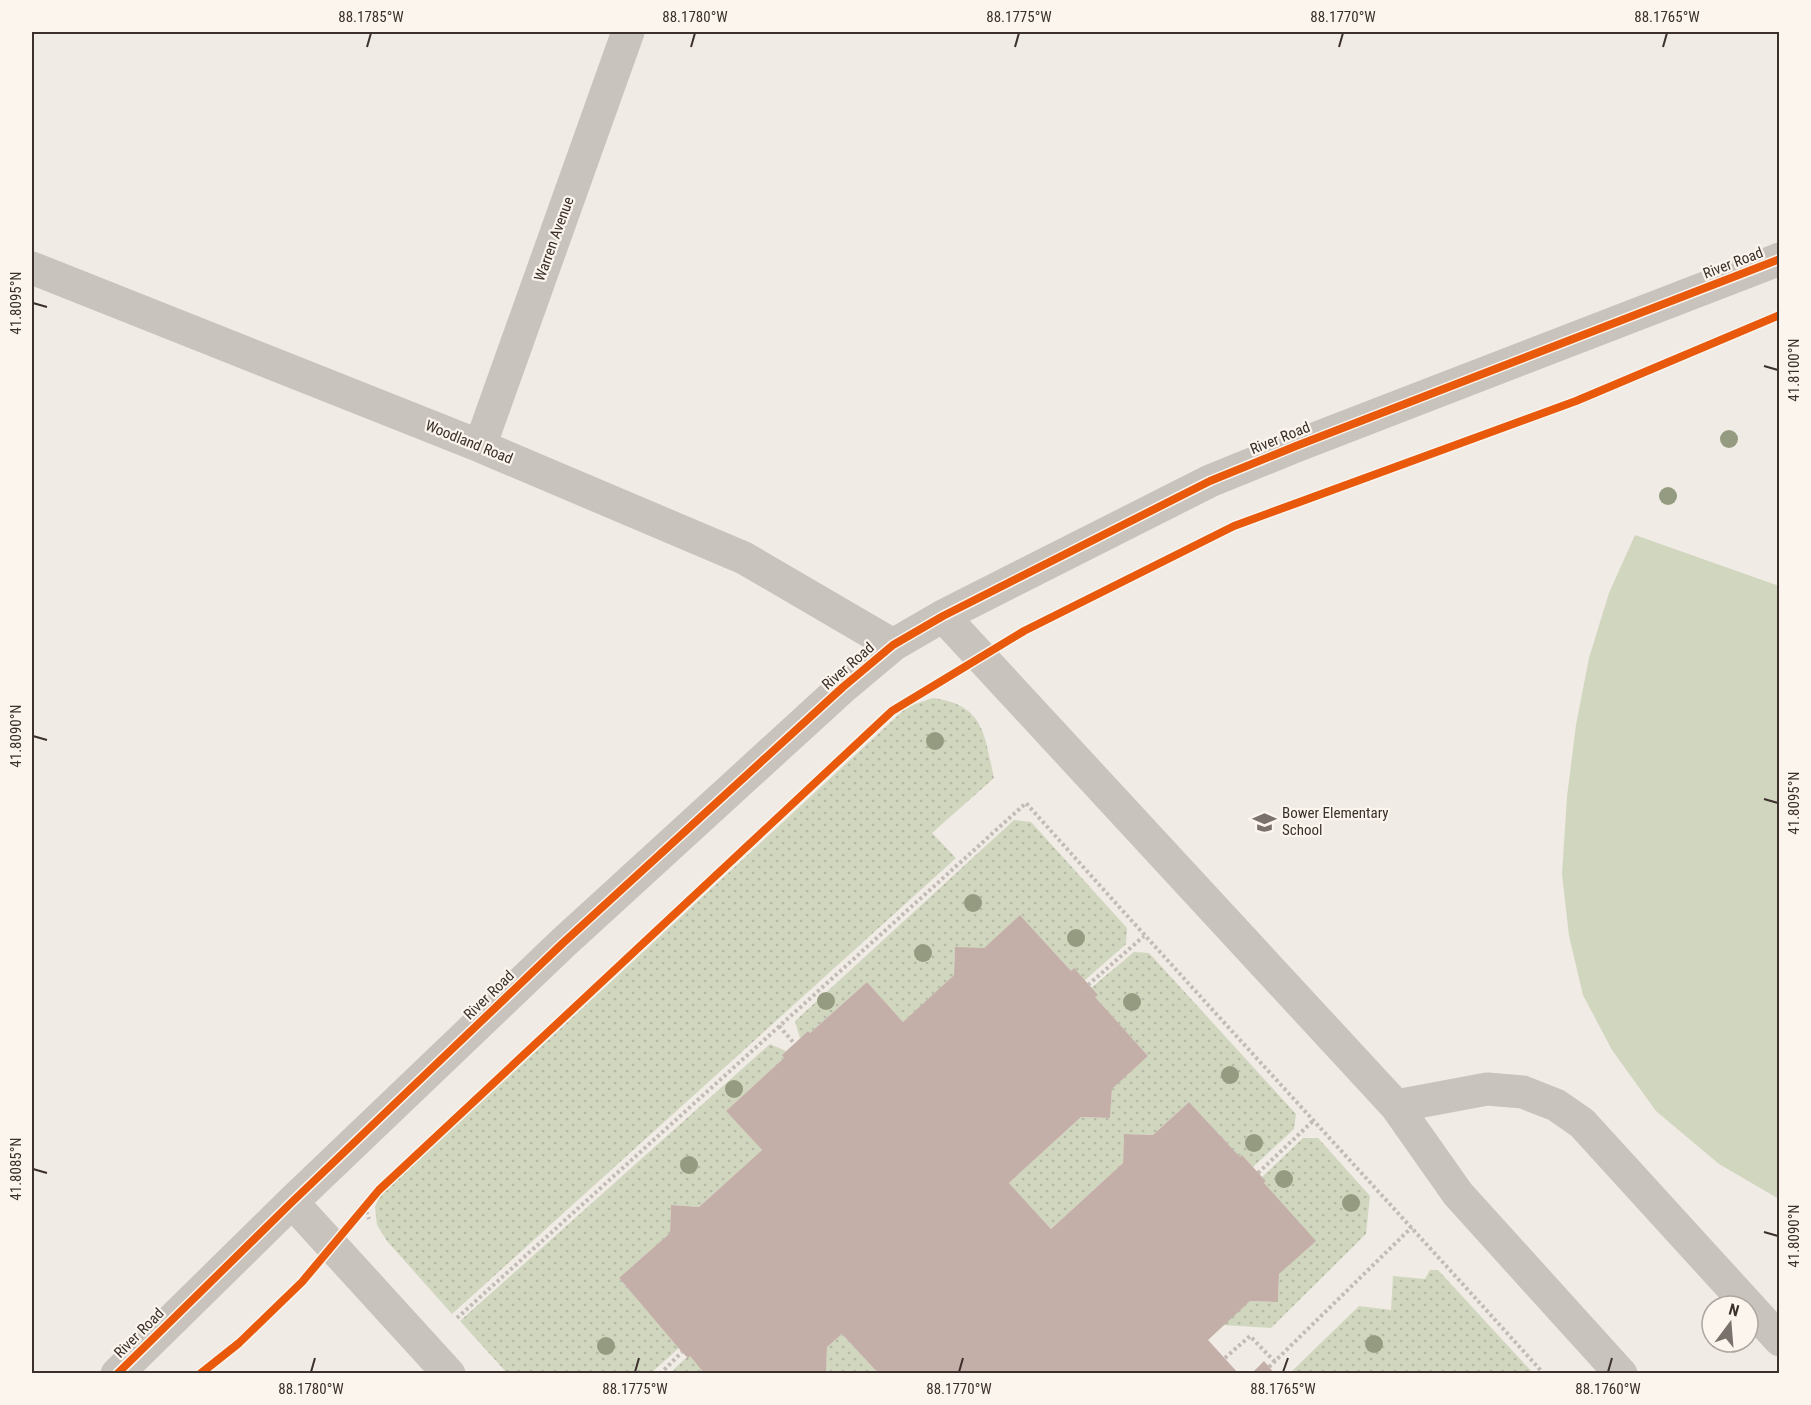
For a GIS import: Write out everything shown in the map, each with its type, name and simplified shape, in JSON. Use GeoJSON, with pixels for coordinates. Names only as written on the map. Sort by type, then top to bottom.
{"type":"FeatureCollection","features":[{"type":"Feature","properties":{"kind":"street","name":"Warren Avenue"},"geometry":{"type":"LineString","coordinates":[[480,446],[628,32]]}},
{"type":"Feature","properties":{"kind":"street","name":"River Road"},"geometry":{"type":"LineString","coordinates":[[117,1374],[292,1202],[572,935],[843,687],[893,645],[943,616],[1210,481],[1779,260]]}},
{"type":"Feature","properties":{"kind":"street","name":"Woodland Road"},"geometry":{"type":"LineString","coordinates":[[32,268],[480,446],[744,558],[893,645]]}},
{"type":"Feature","properties":{"kind":"street"},"geometry":{"type":"LineString","coordinates":[[943,616],[1396,1106],[1458,1194],[1622,1374]]}},
{"type":"Feature","properties":{"kind":"street"},"geometry":{"type":"LineString","coordinates":[[1396,1106],[1486,1089],[1523,1092],[1556,1105],[1582,1123],[1779,1340]]}},
{"type":"Feature","properties":{"kind":"street"},"geometry":{"type":"LineString","coordinates":[[292,1202],[449,1374]]}},
{"type":"Feature","properties":{"kind":"path"},"geometry":{"type":"LineString","coordinates":[[452,1322],[1026,803],[1144,936],[1544,1374]]}},
{"type":"Feature","properties":{"kind":"path"},"geometry":{"type":"LineString","coordinates":[[1088,985],[1144,936]]}},
{"type":"Feature","properties":{"kind":"path"},"geometry":{"type":"LineString","coordinates":[[779,1026],[794,1043]]}},
{"type":"Feature","properties":{"kind":"path"},"geometry":{"type":"LineString","coordinates":[[1258,1173],[1314,1120]]}},
{"type":"Feature","properties":{"kind":"path"},"geometry":{"type":"LineString","coordinates":[[331,1246],[372,1198]]}},
{"type":"Feature","properties":{"kind":"path"},"geometry":{"type":"LineString","coordinates":[[1269,1367],[1412,1227]]}},
{"type":"Feature","properties":{"kind":"path"},"geometry":{"type":"LineString","coordinates":[[1225,1359],[1250,1336],[1275,1362]]}},
{"type":"Feature","properties":{"kind":"path"},"geometry":{"type":"LineString","coordinates":[[660,1374],[682,1352]]}},
{"type":"Feature","properties":{"kind":"green space"},"geometry":{"type":"Polygon","coordinates":[[[1635,535],[1779,586],[1779,1199],[1719,1164],[1656,1111],[1612,1050],[1583,995],[1569,936],[1562,874],[1567,797],[1576,725],[1589,658],[1609,593],[1635,535]]]}},
{"type":"Feature","properties":{"kind":"green space"},"geometry":{"type":"Polygon","coordinates":[[[933,698],[963,707],[973,715],[988,748],[994,778],[932,833],[956,858],[452,1314],[387,1241],[377,1225],[375,1207],[379,1197],[907,707],[933,698]]]}},
{"type":"Feature","properties":{"kind":"green space"},"geometry":{"type":"Polygon","coordinates":[[[1014,820],[1031,822],[1127,928],[1126,944],[1084,981],[1071,971],[1020,915],[984,948],[955,948],[954,975],[903,1022],[867,982],[810,1033],[808,1031],[800,1038],[795,1021],[1014,820]]]}},
{"type":"Feature","properties":{"kind":"green space"},"geometry":{"type":"Polygon","coordinates":[[[1134,952],[1149,953],[1296,1114],[1294,1129],[1253,1167],[1243,1156],[1240,1157],[1189,1102],[1153,1135],[1124,1134],[1123,1163],[1051,1229],[1009,1183],[1081,1117],[1110,1118],[1112,1089],[1148,1056],[1095,997],[1097,995],[1091,988],[1134,952]]]}},
{"type":"Feature","properties":{"kind":"green space"},"geometry":{"type":"Polygon","coordinates":[[[770,1044],[786,1051],[782,1055],[784,1058],[726,1111],[762,1150],[699,1207],[671,1205],[670,1233],[619,1278],[679,1348],[651,1373],[507,1373],[460,1321],[770,1044]]]}},
{"type":"Feature","properties":{"kind":"green space"},"geometry":{"type":"Polygon","coordinates":[[[1303,1138],[1318,1138],[1370,1196],[1366,1234],[1271,1328],[1223,1325],[1250,1301],[1278,1302],[1279,1274],[1264,1183],[1266,1181],[1262,1177],[1303,1138]]]}},
{"type":"Feature","properties":{"kind":"green space"},"geometry":{"type":"Polygon","coordinates":[[[1430,1270],[1438,1270],[1533,1373],[1290,1373],[1359,1306],[1391,1310],[1393,1276],[1425,1279],[1430,1270]]]}},
{"type":"Feature","properties":{"kind":"green space"},"geometry":{"type":"Polygon","coordinates":[[[842,1334],[879,1374],[826,1374],[827,1347],[842,1334]]]}},
{"type":"Feature","properties":{"kind":"green space"},"geometry":{"type":"Polygon","coordinates":[[[690,1356],[705,1373],[669,1374],[687,1357],[690,1356]]]}},
{"type":"Feature","properties":{"kind":"building"},"geometry":{"type":"Polygon","coordinates":[[[1020,915],[1071,971],[1074,968],[1098,995],[1095,997],[1148,1056],[1112,1089],[1110,1118],[1081,1117],[1009,1183],[1051,1229],[1123,1163],[1124,1134],[1153,1135],[1189,1102],[1240,1157],[1242,1155],[1266,1181],[1264,1183],[1316,1241],[1279,1274],[1278,1302],[1250,1301],[1208,1340],[1239,1374],[879,1374],[842,1334],[827,1347],[826,1374],[705,1374],[690,1356],[688,1358],[682,1352],[619,1278],[670,1233],[671,1205],[699,1207],[762,1150],[726,1111],[784,1058],[782,1055],[808,1031],[810,1033],[867,982],[903,1022],[954,975],[955,947],[984,948],[1020,915]]]}},
{"type":"Feature","properties":{"kind":"building"},"geometry":{"type":"Polygon","coordinates":[[[1264,1361],[1275,1374],[1251,1374],[1264,1361]]]}},
{"type":"Feature","properties":{"kind":"cycle path"},"geometry":{"type":"LineString","coordinates":[[117,1374],[292,1202],[563,943],[843,687],[893,645],[943,616],[1210,481],[1780,259]]}},
{"type":"Feature","properties":{"kind":"cycle path"},"geometry":{"type":"LineString","coordinates":[[200,1374],[239,1343],[302,1282],[379,1190],[892,711],[1024,631],[1234,526],[1576,401],[1780,315]]}},
{"type":"Feature","properties":{"kind":"place","name":"Bower Elementary School"},"geometry":{"type":"Point","coordinates":[1264,822]}}]}
